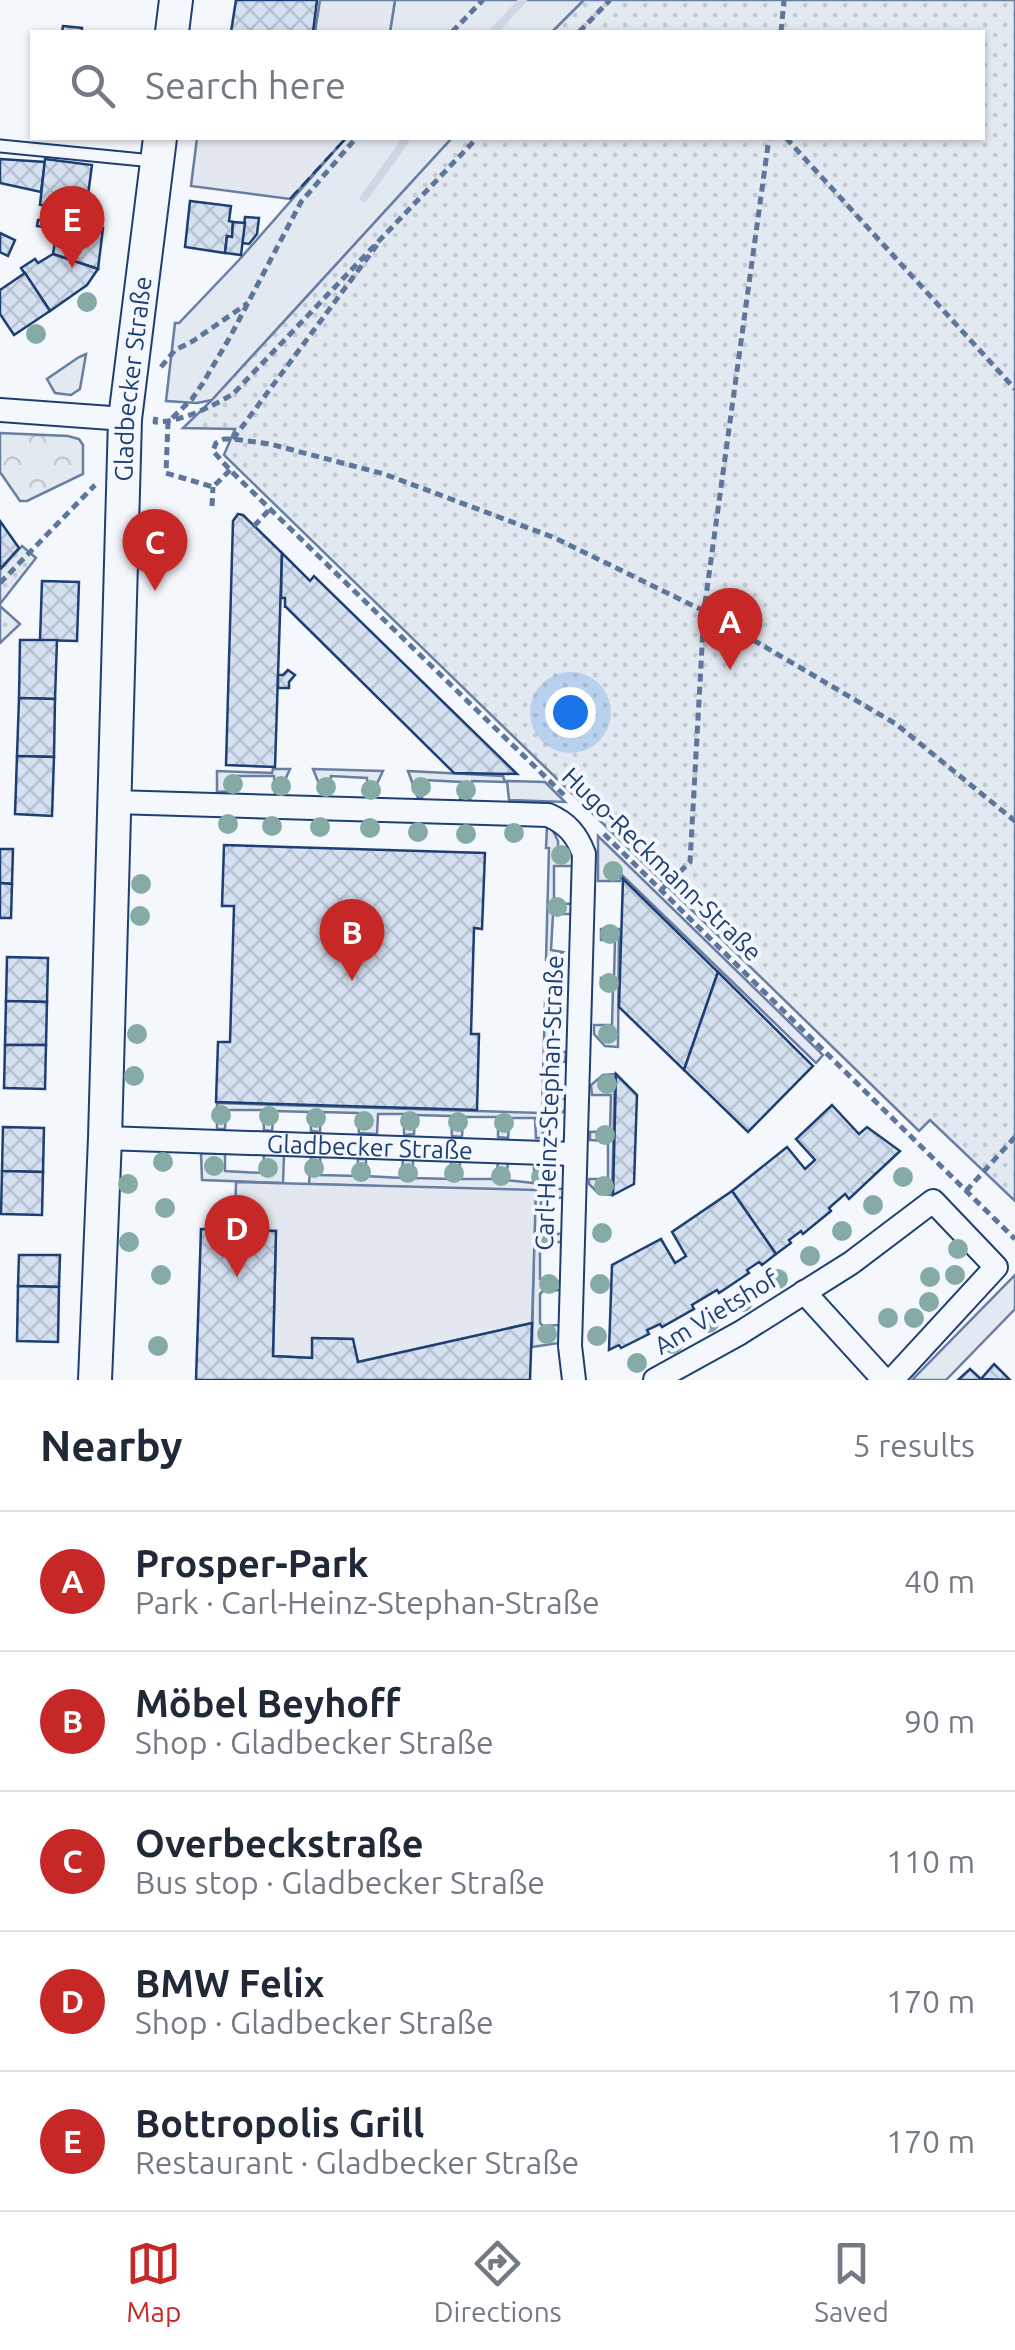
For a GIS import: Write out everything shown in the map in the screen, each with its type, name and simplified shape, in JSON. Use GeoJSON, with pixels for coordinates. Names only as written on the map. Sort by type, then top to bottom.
{"type":"FeatureCollection","features":[{"type":"Feature","properties":{"kind":"main road"},"geometry":{"type":"LineString","coordinates":[[172,30],[176,0]]}},
{"type":"Feature","properties":{"kind":"main road","name":"Gladbecker Straße"},"geometry":{"type":"LineString","coordinates":[[95,1380],[125,420],[158,150]]}},
{"type":"Feature","properties":{"kind":"street"},"geometry":{"type":"LineString","coordinates":[[0,410],[125,420]]}},
{"type":"Feature","properties":{"kind":"street","name":"Carl-Heinz-Stephan-Straße"},"geometry":{"type":"LineString","coordinates":[[114,802],[548,815],[572,831],[584,854],[570,1346],[574,1380]]}},
{"type":"Feature","properties":{"kind":"street","name":"Gladbecker Straße"},"geometry":{"type":"LineString","coordinates":[[105,1138],[576,1154]]}},
{"type":"Feature","properties":{"kind":"street","name":"Am Vietshof"},"geometry":{"type":"LineString","coordinates":[[655,1380],[804,1292],[932,1201],[996,1267],[892,1380]]}},
{"type":"Feature","properties":{"kind":"street","name":"Am Vietshof"},"geometry":{"type":"LineString","coordinates":[[804,1292],[884,1380]]}},
{"type":"Feature","properties":{"kind":"lane"},"geometry":{"type":"LineString","coordinates":[[0,146],[158,150]]}},
{"type":"Feature","properties":{"kind":"path"},"geometry":{"type":"LineString","coordinates":[[454,30],[482,0]]}},
{"type":"Feature","properties":{"kind":"path"},"geometry":{"type":"LineString","coordinates":[[581,30],[610,0]]}},
{"type":"Feature","properties":{"kind":"path"},"geometry":{"type":"LineString","coordinates":[[781,30],[784,0]]}},
{"type":"Feature","properties":{"kind":"path"},"geometry":{"type":"LineString","coordinates":[[214,487],[166,472],[168,422],[203,382],[301,202],[354,140]]}},
{"type":"Feature","properties":{"kind":"path"},"geometry":{"type":"LineString","coordinates":[[168,422],[233,394],[475,140]]}},
{"type":"Feature","properties":{"kind":"path"},"geometry":{"type":"LineString","coordinates":[[661,890],[690,862],[704,611],[768,140]]}},
{"type":"Feature","properties":{"kind":"path"},"geometry":{"type":"LineString","coordinates":[[788,140],[1015,389]]}},
{"type":"Feature","properties":{"kind":"path"},"geometry":{"type":"LineString","coordinates":[[232,439],[392,226]]}},
{"type":"Feature","properties":{"kind":"path"},"geometry":{"type":"LineString","coordinates":[[160,368],[174,350],[248,303]]}},
{"type":"Feature","properties":{"kind":"path"},"geometry":{"type":"LineString","coordinates":[[212,506],[214,487],[230,470],[213,451],[216,443],[232,439],[270,444],[384,474],[556,538],[704,611],[896,724],[1015,821]]}},
{"type":"Feature","properties":{"kind":"path"},"geometry":{"type":"LineString","coordinates":[[0,583],[93,486],[123,463]]}},
{"type":"Feature","properties":{"kind":"path","name":"Hugo-Reckmann-Straße"},"geometry":{"type":"LineString","coordinates":[[230,470],[573,804]]}},
{"type":"Feature","properties":{"kind":"path"},"geometry":{"type":"LineString","coordinates":[[254,526],[270,509]]}},
{"type":"Feature","properties":{"kind":"path","name":"Hugo-Reckmann-Straße"},"geometry":{"type":"LineString","coordinates":[[599,830],[1015,1239]]}},
{"type":"Feature","properties":{"kind":"path"},"geometry":{"type":"LineString","coordinates":[[966,1190],[1015,1137]]}},
{"type":"Feature","properties":{"kind":"green space"},"geometry":{"type":"Polygon","coordinates":[[[395,0],[584,0],[554,30],[390,30],[395,0]]]}},
{"type":"Feature","properties":{"kind":"green space"},"geometry":{"type":"Polygon","coordinates":[[[584,0],[1015,0],[1015,1201],[930,1120],[919,1131],[224,455],[235,429],[183,428],[450,140],[985,140],[985,30],[554,30],[584,0]]]}},
{"type":"Feature","properties":{"kind":"green space"},"geometry":{"type":"Polygon","coordinates":[[[344,140],[450,140],[212,400],[166,401],[175,323],[239,260],[344,140]]]}},
{"type":"Feature","properties":{"kind":"green space"},"geometry":{"type":"Polygon","coordinates":[[[86,354],[80,389],[71,395],[55,393],[47,379],[86,354]]]}},
{"type":"Feature","properties":{"kind":"green space"},"geometry":{"type":"Polygon","coordinates":[[[0,433],[79,439],[83,445],[83,474],[20,501],[0,472],[0,433]]]}},
{"type":"Feature","properties":{"kind":"green space"},"geometry":{"type":"Polygon","coordinates":[[[22,546],[36,558],[0,604],[0,570],[22,546]]]}},
{"type":"Feature","properties":{"kind":"green space"},"geometry":{"type":"Polygon","coordinates":[[[0,606],[20,624],[0,643],[0,606]]]}},
{"type":"Feature","properties":{"kind":"green space"},"geometry":{"type":"Polygon","coordinates":[[[273,769],[290,769],[279,793],[275,793],[274,776],[238,776],[235,791],[217,792],[217,771],[272,773],[273,769]]]}},
{"type":"Feature","properties":{"kind":"green space"},"geometry":{"type":"Polygon","coordinates":[[[313,769],[383,771],[371,796],[367,778],[331,776],[329,796],[324,796],[313,769]]]}},
{"type":"Feature","properties":{"kind":"green space"},"geometry":{"type":"Polygon","coordinates":[[[408,771],[503,776],[505,782],[472,781],[470,800],[460,800],[462,782],[424,780],[422,798],[418,798],[408,771]]]}},
{"type":"Feature","properties":{"kind":"green space"},"geometry":{"type":"Polygon","coordinates":[[[507,781],[545,782],[565,802],[509,800],[507,781]]]}},
{"type":"Feature","properties":{"kind":"green space"},"geometry":{"type":"Polygon","coordinates":[[[547,826],[558,841],[558,851],[573,851],[572,866],[554,866],[554,903],[572,904],[572,914],[553,914],[551,950],[563,952],[557,959],[546,960],[549,848],[547,826]]]}},
{"type":"Feature","properties":{"kind":"green space"},"geometry":{"type":"Polygon","coordinates":[[[598,836],[823,1055],[816,1063],[622,875],[620,881],[598,881],[598,836]]]}},
{"type":"Feature","properties":{"kind":"green space"},"geometry":{"type":"Polygon","coordinates":[[[601,929],[619,929],[618,1047],[605,1046],[594,1034],[594,1025],[612,1025],[613,988],[602,987],[601,978],[614,977],[615,940],[601,940],[601,929]]]}},
{"type":"Feature","properties":{"kind":"green space"},"geometry":{"type":"Polygon","coordinates":[[[545,1003],[555,1004],[558,1011],[551,1016],[550,1051],[566,1052],[565,1062],[549,1061],[547,1099],[567,1099],[563,1112],[549,1113],[542,1138],[536,1138],[535,1118],[510,1118],[508,1138],[498,1137],[498,1117],[463,1117],[462,1137],[452,1136],[451,1116],[415,1115],[414,1134],[404,1135],[404,1114],[378,1114],[377,1134],[359,1133],[358,1113],[321,1112],[320,1132],[311,1131],[311,1112],[274,1111],[272,1131],[264,1130],[263,1110],[226,1110],[225,1129],[217,1129],[217,1103],[542,1113],[545,1003]]]}},
{"type":"Feature","properties":{"kind":"green space"},"geometry":{"type":"Polygon","coordinates":[[[615,1074],[612,1195],[599,1194],[589,1179],[608,1179],[608,1141],[590,1140],[590,1132],[610,1131],[611,1095],[592,1095],[591,1085],[603,1075],[615,1074]]]}},
{"type":"Feature","properties":{"kind":"green space"},"geometry":{"type":"Polygon","coordinates":[[[201,1153],[225,1154],[225,1171],[263,1173],[264,1155],[284,1154],[283,1183],[202,1180],[201,1153]]]}},
{"type":"Feature","properties":{"kind":"green space"},"geometry":{"type":"Polygon","coordinates":[[[311,1156],[320,1156],[321,1175],[357,1176],[358,1159],[366,1159],[366,1176],[402,1178],[403,1159],[413,1159],[413,1178],[451,1179],[451,1160],[460,1160],[459,1179],[496,1179],[498,1162],[508,1162],[506,1180],[534,1183],[534,1162],[541,1164],[546,1188],[564,1189],[563,1197],[541,1202],[540,1229],[542,1233],[562,1234],[561,1242],[540,1244],[540,1279],[561,1282],[560,1290],[540,1294],[540,1323],[559,1325],[559,1343],[532,1347],[535,1191],[309,1184],[311,1156]]]}},
{"type":"Feature","properties":{"kind":"green space"},"geometry":{"type":"Polygon","coordinates":[[[1015,1275],[1015,1309],[946,1380],[912,1380],[1015,1275]]]}},
{"type":"Feature","properties":{"kind":"shaded area"},"geometry":{"type":"Polygon","coordinates":[[[320,0],[395,0],[390,30],[315,30],[320,0]]]}},
{"type":"Feature","properties":{"kind":"shaded area"},"geometry":{"type":"Polygon","coordinates":[[[197,140],[344,140],[290,199],[191,186],[197,140]]]}},
{"type":"Feature","properties":{"kind":"shaded area"},"geometry":{"type":"Polygon","coordinates":[[[236,1182],[536,1190],[532,1323],[358,1362],[352,1339],[313,1338],[312,1358],[273,1356],[276,1231],[235,1229],[236,1182]]]}},
{"type":"Feature","properties":{"kind":"building"},"geometry":{"type":"Polygon","coordinates":[[[236,0],[317,0],[313,30],[231,30],[236,0]]]}},
{"type":"Feature","properties":{"kind":"building"},"geometry":{"type":"Polygon","coordinates":[[[0,159],[45,162],[41,192],[0,183],[0,159]]]}},
{"type":"Feature","properties":{"kind":"building"},"geometry":{"type":"Polygon","coordinates":[[[45,159],[92,165],[86,210],[40,205],[45,159]]]}},
{"type":"Feature","properties":{"kind":"building"},"geometry":{"type":"Polygon","coordinates":[[[190,201],[231,206],[232,237],[227,236],[225,253],[185,247],[190,201]]]}},
{"type":"Feature","properties":{"kind":"building"},"geometry":{"type":"Polygon","coordinates":[[[43,214],[67,218],[67,223],[103,228],[98,269],[53,254],[57,229],[37,226],[43,214]]]}},
{"type":"Feature","properties":{"kind":"building"},"geometry":{"type":"Polygon","coordinates":[[[245,217],[259,218],[257,234],[249,244],[242,243],[245,217]]]}},
{"type":"Feature","properties":{"kind":"building"},"geometry":{"type":"Polygon","coordinates":[[[233,222],[245,223],[241,255],[225,253],[233,222]]]}},
{"type":"Feature","properties":{"kind":"building"},"geometry":{"type":"Polygon","coordinates":[[[0,233],[15,240],[8,256],[0,252],[0,233]]]}},
{"type":"Feature","properties":{"kind":"building"},"geometry":{"type":"Polygon","coordinates":[[[53,254],[98,269],[87,285],[50,311],[21,268],[53,254]]]}},
{"type":"Feature","properties":{"kind":"building"},"geometry":{"type":"Polygon","coordinates":[[[25,273],[50,311],[14,335],[0,314],[0,290],[25,273]]]}},
{"type":"Feature","properties":{"kind":"building"},"geometry":{"type":"Polygon","coordinates":[[[238,514],[282,553],[275,767],[226,765],[233,521],[238,514]]]}},
{"type":"Feature","properties":{"kind":"building"},"geometry":{"type":"Polygon","coordinates":[[[0,521],[19,548],[1,568],[0,566],[0,521]]]}},
{"type":"Feature","properties":{"kind":"building"},"geometry":{"type":"Polygon","coordinates":[[[282,553],[310,581],[314,576],[517,774],[454,773],[285,606],[285,598],[281,598],[282,553]]]}},
{"type":"Feature","properties":{"kind":"building"},"geometry":{"type":"Polygon","coordinates":[[[42,581],[79,582],[77,641],[40,640],[42,581]]]}},
{"type":"Feature","properties":{"kind":"building"},"geometry":{"type":"Polygon","coordinates":[[[20,640],[57,640],[55,699],[19,698],[20,640]]]}},
{"type":"Feature","properties":{"kind":"building"},"geometry":{"type":"Polygon","coordinates":[[[288,670],[295,675],[289,688],[278,688],[278,675],[288,670]]]}},
{"type":"Feature","properties":{"kind":"building"},"geometry":{"type":"Polygon","coordinates":[[[19,698],[55,699],[54,757],[17,756],[19,698]]]}},
{"type":"Feature","properties":{"kind":"building"},"geometry":{"type":"Polygon","coordinates":[[[17,756],[54,757],[52,816],[15,814],[17,756]]]}},
{"type":"Feature","properties":{"kind":"building"},"geometry":{"type":"Polygon","coordinates":[[[224,845],[485,853],[482,929],[474,928],[471,1034],[479,1034],[477,1110],[216,1102],[218,1042],[230,1042],[234,906],[222,906],[224,845]]]}},
{"type":"Feature","properties":{"kind":"building"},"geometry":{"type":"Polygon","coordinates":[[[0,849],[13,849],[12,884],[0,883],[0,849]]]}},
{"type":"Feature","properties":{"kind":"building"},"geometry":{"type":"Polygon","coordinates":[[[623,879],[718,972],[684,1070],[619,1007],[623,879]]]}},
{"type":"Feature","properties":{"kind":"building"},"geometry":{"type":"Polygon","coordinates":[[[0,883],[12,884],[11,918],[0,918],[0,883]]]}},
{"type":"Feature","properties":{"kind":"building"},"geometry":{"type":"Polygon","coordinates":[[[7,957],[48,958],[47,1002],[6,1001],[7,957]]]}},
{"type":"Feature","properties":{"kind":"building"},"geometry":{"type":"Polygon","coordinates":[[[718,972],[813,1066],[748,1132],[684,1070],[718,972]]]}},
{"type":"Feature","properties":{"kind":"building"},"geometry":{"type":"Polygon","coordinates":[[[6,1001],[47,1002],[46,1045],[5,1045],[6,1001]]]}},
{"type":"Feature","properties":{"kind":"building"},"geometry":{"type":"Polygon","coordinates":[[[5,1045],[46,1045],[45,1089],[4,1088],[5,1045]]]}},
{"type":"Feature","properties":{"kind":"building"},"geometry":{"type":"Polygon","coordinates":[[[616,1074],[637,1095],[634,1184],[613,1195],[616,1074]]]}},
{"type":"Feature","properties":{"kind":"building"},"geometry":{"type":"Polygon","coordinates":[[[832,1105],[859,1134],[867,1127],[900,1151],[849,1199],[845,1194],[829,1208],[831,1211],[803,1234],[801,1231],[789,1240],[791,1243],[776,1254],[732,1191],[787,1147],[805,1169],[815,1160],[796,1139],[832,1105]]]}},
{"type":"Feature","properties":{"kind":"building"},"geometry":{"type":"Polygon","coordinates":[[[3,1127],[44,1128],[43,1172],[2,1171],[3,1127]]]}},
{"type":"Feature","properties":{"kind":"building"},"geometry":{"type":"Polygon","coordinates":[[[2,1171],[43,1172],[42,1215],[1,1214],[2,1171]]]}},
{"type":"Feature","properties":{"kind":"building"},"geometry":{"type":"Polygon","coordinates":[[[732,1191],[776,1254],[747,1270],[749,1273],[719,1293],[717,1290],[692,1305],[694,1309],[662,1327],[660,1324],[647,1330],[649,1334],[621,1348],[619,1345],[609,1350],[612,1265],[661,1239],[675,1263],[686,1256],[672,1232],[732,1191]]]}},
{"type":"Feature","properties":{"kind":"building"},"geometry":{"type":"Polygon","coordinates":[[[235,1222],[235,1230],[276,1231],[273,1356],[312,1358],[312,1338],[353,1339],[358,1362],[532,1323],[530,1380],[196,1380],[201,1229],[234,1230],[235,1222]]]}},
{"type":"Feature","properties":{"kind":"building"},"geometry":{"type":"Polygon","coordinates":[[[19,1255],[60,1255],[59,1287],[18,1286],[19,1255]]]}},
{"type":"Feature","properties":{"kind":"building"},"geometry":{"type":"Polygon","coordinates":[[[18,1286],[59,1287],[58,1342],[17,1341],[18,1286]]]}},
{"type":"Feature","properties":{"kind":"building"},"geometry":{"type":"Polygon","coordinates":[[[994,1364],[1010,1380],[981,1379],[994,1364]]]}},
{"type":"Feature","properties":{"kind":"building"},"geometry":{"type":"Polygon","coordinates":[[[970,1369],[982,1380],[958,1380],[970,1369]]]}},
{"type":"Feature","properties":{"kind":"waterway"},"geometry":{"type":"LineString","coordinates":[[495,30],[523,0]]}},
{"type":"Feature","properties":{"kind":"waterway"},"geometry":{"type":"LineString","coordinates":[[364,198],[406,140]]}},
{"type":"Feature","properties":{"kind":"fence"},"geometry":{"type":"LineString","coordinates":[[290,199],[344,140]]}},
{"type":"Feature","properties":{"kind":"place","name":"Bottropolis Grill"},"geometry":{"type":"Point","coordinates":[72,268]}},
{"type":"Feature","properties":{"kind":"place","name":"Overbeckstraße"},"geometry":{"type":"Point","coordinates":[155,591]}},
{"type":"Feature","properties":{"kind":"place","name":"Prosper-Park"},"geometry":{"type":"Point","coordinates":[730,670]}},
{"type":"Feature","properties":{"kind":"place","name":"Möbel Beyhoff"},"geometry":{"type":"Point","coordinates":[352,981]}},
{"type":"Feature","properties":{"kind":"place","name":"BMW Felix"},"geometry":{"type":"Point","coordinates":[237,1277]}}]}
